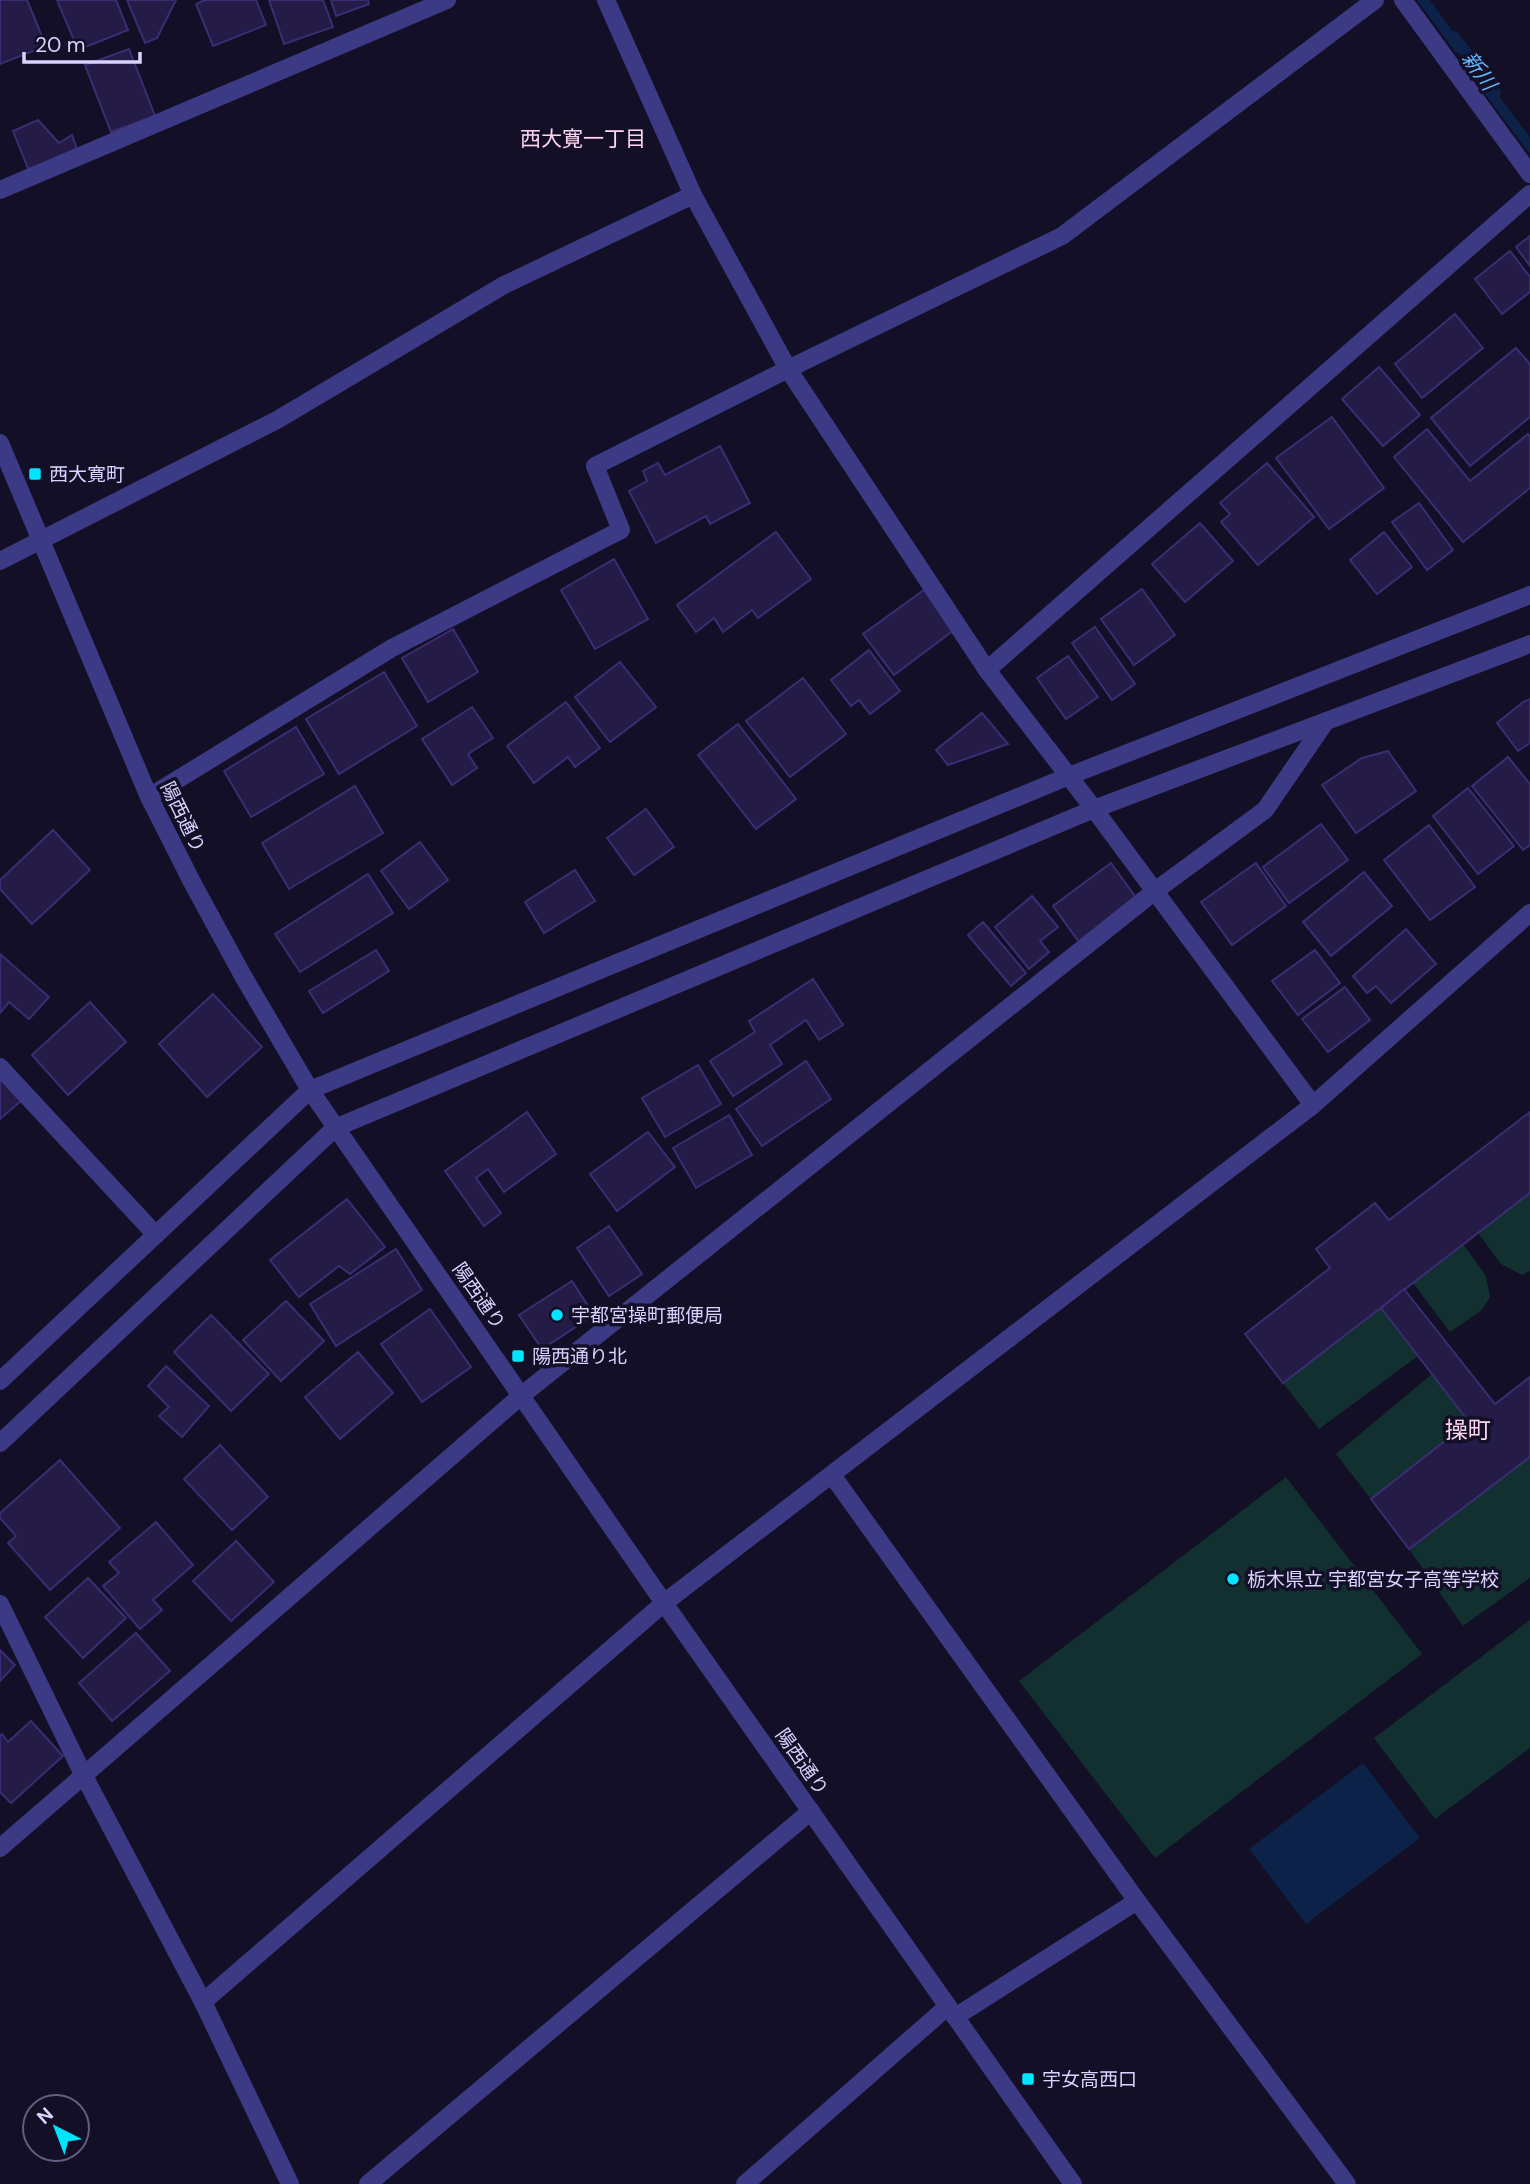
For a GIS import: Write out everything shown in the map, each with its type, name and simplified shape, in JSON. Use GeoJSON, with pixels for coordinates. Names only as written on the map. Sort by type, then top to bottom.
{"type":"FeatureCollection","features":[{"type":"Feature","properties":{"kind":"street"},"geometry":{"type":"LineString","coordinates":[[0,191],[447,0]]}},
{"type":"Feature","properties":{"kind":"street"},"geometry":{"type":"LineString","coordinates":[[606,0],[693,195],[788,369],[987,670],[1094,809],[1313,1105]]}},
{"type":"Feature","properties":{"kind":"street"},"geometry":{"type":"LineString","coordinates":[[149,797],[392,649],[621,530],[595,466],[1062,236],[1375,0]]}},
{"type":"Feature","properties":{"kind":"street"},"geometry":{"type":"LineString","coordinates":[[1403,0],[1530,174]]}},
{"type":"Feature","properties":{"kind":"street"},"geometry":{"type":"LineString","coordinates":[[987,670],[1530,194]]}},
{"type":"Feature","properties":{"kind":"street"},"geometry":{"type":"LineString","coordinates":[[0,561],[277,420],[503,285],[693,195]]}},
{"type":"Feature","properties":{"kind":"street","name":"陽西通り"},"geometry":{"type":"LineString","coordinates":[[0,443],[149,797],[243,976],[310,1090],[664,1603],[1073,2184]]}},
{"type":"Feature","properties":{"kind":"street"},"geometry":{"type":"LineString","coordinates":[[0,1381],[310,1090],[1069,776],[1530,595]]}},
{"type":"Feature","properties":{"kind":"street"},"geometry":{"type":"LineString","coordinates":[[0,1443],[335,1128],[1094,809],[1530,644]]}},
{"type":"Feature","properties":{"kind":"street"},"geometry":{"type":"LineString","coordinates":[[0,1848],[522,1395],[1155,891],[1265,810],[1326,721]]}},
{"type":"Feature","properties":{"kind":"street"},"geometry":{"type":"LineString","coordinates":[[203,2002],[664,1603],[1313,1105],[1530,913]]}},
{"type":"Feature","properties":{"kind":"street"},"geometry":{"type":"LineString","coordinates":[[0,1067],[156,1235]]}},
{"type":"Feature","properties":{"kind":"street"},"geometry":{"type":"LineString","coordinates":[[832,1475],[1138,1901],[1347,2184]]}},
{"type":"Feature","properties":{"kind":"street"},"geometry":{"type":"LineString","coordinates":[[0,1604],[83,1774],[203,2002],[290,2184]]}},
{"type":"Feature","properties":{"kind":"street"},"geometry":{"type":"LineString","coordinates":[[368,2184],[811,1811]]}},
{"type":"Feature","properties":{"kind":"street"},"geometry":{"type":"LineString","coordinates":[[745,2184],[951,2012],[1138,1901]]}},
{"type":"Feature","properties":{"kind":"green space"},"geometry":{"type":"Polygon","coordinates":[[[1530,1193],[1530,1271],[1522,1275],[1501,1264],[1478,1233],[1530,1193]]]}},
{"type":"Feature","properties":{"kind":"green space"},"geometry":{"type":"Polygon","coordinates":[[[1463,1244],[1486,1276],[1490,1297],[1482,1310],[1450,1332],[1413,1283],[1463,1244]]]}},
{"type":"Feature","properties":{"kind":"green space"},"geometry":{"type":"Polygon","coordinates":[[[1381,1308],[1418,1356],[1319,1429],[1283,1383],[1381,1308]]]}},
{"type":"Feature","properties":{"kind":"green space"},"geometry":{"type":"Polygon","coordinates":[[[1432,1374],[1469,1422],[1371,1499],[1336,1454],[1432,1374]]]}},
{"type":"Feature","properties":{"kind":"green space"},"geometry":{"type":"Polygon","coordinates":[[[1530,1457],[1530,1578],[1463,1626],[1409,1549],[1530,1457]]]}},
{"type":"Feature","properties":{"kind":"green space"},"geometry":{"type":"Polygon","coordinates":[[[1286,1477],[1422,1654],[1155,1858],[1019,1681],[1286,1477]]]}},
{"type":"Feature","properties":{"kind":"green space"},"geometry":{"type":"Polygon","coordinates":[[[1530,1620],[1530,1748],[1435,1819],[1374,1738],[1530,1620]]]}},
{"type":"Feature","properties":{"kind":"water"},"geometry":{"type":"Polygon","coordinates":[[[1417,0],[1430,0],[1464,47],[1456,53],[1417,0]]]}},
{"type":"Feature","properties":{"kind":"water"},"geometry":{"type":"Polygon","coordinates":[[[1486,80],[1530,137],[1530,154],[1479,86],[1486,80]]]}},
{"type":"Feature","properties":{"kind":"water"},"geometry":{"type":"Polygon","coordinates":[[[1363,1763],[1420,1838],[1306,1924],[1249,1849],[1363,1763]]]}},
{"type":"Feature","properties":{"kind":"building"},"geometry":{"type":"Polygon","coordinates":[[[0,0],[27,0],[46,46],[0,64],[0,0]]]}},
{"type":"Feature","properties":{"kind":"building"},"geometry":{"type":"Polygon","coordinates":[[[57,0],[116,0],[128,30],[78,50],[57,0]]]}},
{"type":"Feature","properties":{"kind":"building"},"geometry":{"type":"Polygon","coordinates":[[[127,0],[176,0],[157,38],[145,43],[127,0]]]}},
{"type":"Feature","properties":{"kind":"building"},"geometry":{"type":"Polygon","coordinates":[[[205,0],[256,0],[266,25],[213,46],[196,4],[205,0]]]}},
{"type":"Feature","properties":{"kind":"building"},"geometry":{"type":"Polygon","coordinates":[[[269,0],[323,0],[333,27],[284,44],[269,0]]]}},
{"type":"Feature","properties":{"kind":"building"},"geometry":{"type":"Polygon","coordinates":[[[331,0],[368,0],[369,4],[336,16],[331,0]]]}},
{"type":"Feature","properties":{"kind":"building"},"geometry":{"type":"Polygon","coordinates":[[[129,49],[155,116],[111,132],[85,65],[129,49]]]}},
{"type":"Feature","properties":{"kind":"building"},"geometry":{"type":"Polygon","coordinates":[[[38,120],[59,143],[72,135],[78,152],[29,171],[13,131],[38,120]]]}},
{"type":"Feature","properties":{"kind":"building"},"geometry":{"type":"Polygon","coordinates":[[[1530,236],[1530,266],[1516,247],[1530,236]]]}},
{"type":"Feature","properties":{"kind":"building"},"geometry":{"type":"Polygon","coordinates":[[[1510,251],[1530,277],[1530,292],[1502,314],[1475,279],[1510,251]]]}},
{"type":"Feature","properties":{"kind":"building"},"geometry":{"type":"Polygon","coordinates":[[[1455,314],[1483,348],[1422,398],[1395,364],[1455,314]]]}},
{"type":"Feature","properties":{"kind":"building"},"geometry":{"type":"Polygon","coordinates":[[[1516,348],[1530,364],[1530,417],[1470,466],[1431,418],[1516,348]]]}},
{"type":"Feature","properties":{"kind":"building"},"geometry":{"type":"Polygon","coordinates":[[[1379,367],[1420,415],[1383,446],[1342,399],[1379,367]]]}},
{"type":"Feature","properties":{"kind":"building"},"geometry":{"type":"Polygon","coordinates":[[[1332,417],[1384,488],[1329,529],[1276,458],[1332,417]]]}},
{"type":"Feature","properties":{"kind":"building"},"geometry":{"type":"Polygon","coordinates":[[[1427,429],[1470,481],[1528,434],[1530,488],[1463,542],[1394,457],[1427,429]]]}},
{"type":"Feature","properties":{"kind":"building"},"geometry":{"type":"Polygon","coordinates":[[[720,446],[750,503],[710,524],[706,516],[656,543],[629,491],[647,481],[643,471],[658,463],[665,475],[720,446]]]}},
{"type":"Feature","properties":{"kind":"building"},"geometry":{"type":"Polygon","coordinates":[[[1267,463],[1314,517],[1258,565],[1221,522],[1230,514],[1220,503],[1267,463]]]}},
{"type":"Feature","properties":{"kind":"building"},"geometry":{"type":"Polygon","coordinates":[[[1419,503],[1453,550],[1427,570],[1392,522],[1419,503]]]}},
{"type":"Feature","properties":{"kind":"building"},"geometry":{"type":"Polygon","coordinates":[[[1200,523],[1233,561],[1185,602],[1152,564],[1200,523]]]}},
{"type":"Feature","properties":{"kind":"building"},"geometry":{"type":"Polygon","coordinates":[[[776,532],[811,579],[758,618],[752,610],[723,632],[714,618],[696,632],[677,605],[776,532]]]}},
{"type":"Feature","properties":{"kind":"building"},"geometry":{"type":"Polygon","coordinates":[[[1384,532],[1412,567],[1377,594],[1350,560],[1384,532]]]}},
{"type":"Feature","properties":{"kind":"building"},"geometry":{"type":"Polygon","coordinates":[[[614,559],[648,619],[595,649],[561,590],[614,559]]]}},
{"type":"Feature","properties":{"kind":"building"},"geometry":{"type":"Polygon","coordinates":[[[1142,589],[1175,635],[1134,665],[1101,619],[1142,589]]]}},
{"type":"Feature","properties":{"kind":"building"},"geometry":{"type":"Polygon","coordinates":[[[924,590],[954,630],[894,675],[863,634],[924,590]]]}},
{"type":"Feature","properties":{"kind":"building"},"geometry":{"type":"Polygon","coordinates":[[[1095,627],[1135,684],[1112,700],[1072,643],[1095,627]]]}},
{"type":"Feature","properties":{"kind":"building"},"geometry":{"type":"Polygon","coordinates":[[[453,629],[478,672],[428,702],[402,658],[453,629]]]}},
{"type":"Feature","properties":{"kind":"building"},"geometry":{"type":"Polygon","coordinates":[[[869,650],[900,691],[870,714],[859,700],[851,706],[831,680],[869,650]]]}},
{"type":"Feature","properties":{"kind":"building"},"geometry":{"type":"Polygon","coordinates":[[[1068,656],[1098,697],[1066,719],[1037,678],[1068,656]]]}},
{"type":"Feature","properties":{"kind":"building"},"geometry":{"type":"Polygon","coordinates":[[[620,662],[656,707],[610,742],[575,697],[620,662]]]}},
{"type":"Feature","properties":{"kind":"building"},"geometry":{"type":"Polygon","coordinates":[[[384,672],[417,726],[339,774],[306,719],[384,672]]]}},
{"type":"Feature","properties":{"kind":"building"},"geometry":{"type":"Polygon","coordinates":[[[803,678],[846,734],[790,777],[746,721],[803,678]]]}},
{"type":"Feature","properties":{"kind":"building"},"geometry":{"type":"Polygon","coordinates":[[[1530,699],[1530,743],[1518,751],[1497,723],[1530,699]]]}},
{"type":"Feature","properties":{"kind":"building"},"geometry":{"type":"Polygon","coordinates":[[[566,702],[600,748],[575,767],[568,757],[534,783],[507,746],[566,702]]]}},
{"type":"Feature","properties":{"kind":"building"},"geometry":{"type":"Polygon","coordinates":[[[472,707],[493,738],[468,754],[477,768],[452,785],[422,739],[472,707]]]}},
{"type":"Feature","properties":{"kind":"building"},"geometry":{"type":"Polygon","coordinates":[[[982,713],[1008,744],[948,765],[936,750],[982,713]]]}},
{"type":"Feature","properties":{"kind":"building"},"geometry":{"type":"Polygon","coordinates":[[[738,724],[796,799],[756,829],[698,755],[738,724]]]}},
{"type":"Feature","properties":{"kind":"building"},"geometry":{"type":"Polygon","coordinates":[[[296,727],[324,774],[251,817],[224,771],[296,727]]]}},
{"type":"Feature","properties":{"kind":"building"},"geometry":{"type":"Polygon","coordinates":[[[1388,751],[1416,791],[1356,833],[1322,785],[1362,758],[1388,751]]]}},
{"type":"Feature","properties":{"kind":"building"},"geometry":{"type":"Polygon","coordinates":[[[1508,757],[1530,784],[1530,845],[1523,850],[1472,786],[1508,757]]]}},
{"type":"Feature","properties":{"kind":"building"},"geometry":{"type":"Polygon","coordinates":[[[355,786],[383,833],[289,889],[262,843],[355,786]]]}},
{"type":"Feature","properties":{"kind":"building"},"geometry":{"type":"Polygon","coordinates":[[[1468,788],[1514,846],[1478,874],[1433,816],[1468,788]]]}},
{"type":"Feature","properties":{"kind":"building"},"geometry":{"type":"Polygon","coordinates":[[[646,809],[674,847],[634,875],[607,838],[646,809]]]}},
{"type":"Feature","properties":{"kind":"building"},"geometry":{"type":"Polygon","coordinates":[[[1321,824],[1348,860],[1289,903],[1263,867],[1321,824]]]}},
{"type":"Feature","properties":{"kind":"building"},"geometry":{"type":"Polygon","coordinates":[[[1429,825],[1475,887],[1430,920],[1384,860],[1429,825]]]}},
{"type":"Feature","properties":{"kind":"building"},"geometry":{"type":"Polygon","coordinates":[[[53,830],[90,870],[32,924],[0,889],[0,880],[53,830]]]}},
{"type":"Feature","properties":{"kind":"building"},"geometry":{"type":"Polygon","coordinates":[[[420,842],[448,880],[409,909],[381,871],[420,842]]]}},
{"type":"Feature","properties":{"kind":"building"},"geometry":{"type":"Polygon","coordinates":[[[1111,863],[1137,899],[1079,942],[1053,906],[1111,863]]]}},
{"type":"Feature","properties":{"kind":"building"},"geometry":{"type":"Polygon","coordinates":[[[1256,863],[1286,906],[1232,945],[1201,902],[1256,863]]]}},
{"type":"Feature","properties":{"kind":"building"},"geometry":{"type":"Polygon","coordinates":[[[575,870],[595,901],[544,933],[525,902],[575,870]]]}},
{"type":"Feature","properties":{"kind":"building"},"geometry":{"type":"Polygon","coordinates":[[[1364,872],[1392,906],[1331,956],[1303,922],[1364,872]]]}},
{"type":"Feature","properties":{"kind":"building"},"geometry":{"type":"Polygon","coordinates":[[[368,874],[393,913],[300,972],[275,934],[368,874]]]}},
{"type":"Feature","properties":{"kind":"building"},"geometry":{"type":"Polygon","coordinates":[[[1032,896],[1058,927],[1040,941],[1049,952],[1029,969],[995,927],[1032,896]]]}},
{"type":"Feature","properties":{"kind":"building"},"geometry":{"type":"Polygon","coordinates":[[[983,922],[1026,973],[1011,986],[968,935],[983,922]]]}},
{"type":"Feature","properties":{"kind":"building"},"geometry":{"type":"Polygon","coordinates":[[[1406,929],[1436,964],[1391,1003],[1376,986],[1367,993],[1353,976],[1406,929]]]}},
{"type":"Feature","properties":{"kind":"building"},"geometry":{"type":"Polygon","coordinates":[[[376,950],[389,971],[323,1013],[309,991],[376,950]]]}},
{"type":"Feature","properties":{"kind":"building"},"geometry":{"type":"Polygon","coordinates":[[[1315,950],[1340,983],[1298,1015],[1272,981],[1315,950]]]}},
{"type":"Feature","properties":{"kind":"building"},"geometry":{"type":"Polygon","coordinates":[[[0,954],[49,997],[29,1019],[9,1002],[0,1013],[0,954]]]}},
{"type":"Feature","properties":{"kind":"building"},"geometry":{"type":"Polygon","coordinates":[[[813,979],[843,1025],[819,1040],[806,1020],[770,1045],[782,1064],[733,1096],[710,1061],[755,1032],[749,1021],[813,979]]]}},
{"type":"Feature","properties":{"kind":"building"},"geometry":{"type":"Polygon","coordinates":[[[1345,987],[1370,1020],[1328,1052],[1302,1019],[1345,987]]]}},
{"type":"Feature","properties":{"kind":"building"},"geometry":{"type":"Polygon","coordinates":[[[213,994],[262,1047],[207,1097],[159,1044],[213,994]]]}},
{"type":"Feature","properties":{"kind":"building"},"geometry":{"type":"Polygon","coordinates":[[[90,1002],[126,1042],[68,1095],[32,1055],[90,1002]]]}},
{"type":"Feature","properties":{"kind":"building"},"geometry":{"type":"Polygon","coordinates":[[[806,1061],[831,1099],[762,1146],[736,1109],[806,1061]]]}},
{"type":"Feature","properties":{"kind":"building"},"geometry":{"type":"Polygon","coordinates":[[[698,1065],[721,1104],[665,1137],[642,1098],[698,1065]]]}},
{"type":"Feature","properties":{"kind":"building"},"geometry":{"type":"Polygon","coordinates":[[[0,1077],[21,1101],[0,1119],[0,1077]]]}},
{"type":"Feature","properties":{"kind":"building"},"geometry":{"type":"Polygon","coordinates":[[[527,1112],[556,1154],[504,1192],[488,1169],[476,1178],[501,1213],[484,1226],[445,1171],[527,1112]]]}},
{"type":"Feature","properties":{"kind":"building"},"geometry":{"type":"Polygon","coordinates":[[[1530,1112],[1530,1193],[1283,1383],[1245,1334],[1330,1268],[1316,1249],[1375,1203],[1389,1220],[1530,1112]]]}},
{"type":"Feature","properties":{"kind":"building"},"geometry":{"type":"Polygon","coordinates":[[[729,1115],[752,1155],[696,1188],[673,1148],[729,1115]]]}},
{"type":"Feature","properties":{"kind":"building"},"geometry":{"type":"Polygon","coordinates":[[[648,1132],[675,1167],[617,1211],[590,1174],[648,1132]]]}},
{"type":"Feature","properties":{"kind":"building"},"geometry":{"type":"Polygon","coordinates":[[[347,1199],[385,1247],[350,1274],[339,1266],[299,1297],[270,1260],[347,1199]]]}},
{"type":"Feature","properties":{"kind":"building"},"geometry":{"type":"Polygon","coordinates":[[[609,1226],[642,1274],[609,1296],[577,1248],[609,1226]]]}},
{"type":"Feature","properties":{"kind":"building"},"geometry":{"type":"Polygon","coordinates":[[[396,1249],[422,1290],[336,1346],[310,1304],[396,1249]]]}},
{"type":"Feature","properties":{"kind":"building","name":"宇都宮操町郵便局"},"geometry":{"type":"Polygon","coordinates":[[[572,1281],[594,1315],[542,1349],[519,1315],[572,1281]]]}},
{"type":"Feature","properties":{"kind":"building"},"geometry":{"type":"Polygon","coordinates":[[[1404,1289],[1495,1404],[1530,1377],[1530,1457],[1409,1549],[1371,1499],[1469,1422],[1381,1308],[1404,1289]]]}},
{"type":"Feature","properties":{"kind":"building"},"geometry":{"type":"Polygon","coordinates":[[[286,1301],[324,1341],[281,1381],[243,1340],[286,1301]]]}},
{"type":"Feature","properties":{"kind":"building"},"geometry":{"type":"Polygon","coordinates":[[[430,1309],[471,1367],[422,1402],[381,1344],[430,1309]]]}},
{"type":"Feature","properties":{"kind":"building"},"geometry":{"type":"Polygon","coordinates":[[[211,1315],[269,1374],[231,1411],[174,1352],[211,1315]]]}},
{"type":"Feature","properties":{"kind":"building"},"geometry":{"type":"Polygon","coordinates":[[[358,1352],[393,1393],[340,1439],[305,1397],[358,1352]]]}},
{"type":"Feature","properties":{"kind":"building"},"geometry":{"type":"Polygon","coordinates":[[[166,1366],[209,1406],[182,1437],[159,1416],[169,1407],[148,1386],[166,1366]]]}},
{"type":"Feature","properties":{"kind":"building"},"geometry":{"type":"Polygon","coordinates":[[[220,1445],[268,1497],[232,1530],[184,1479],[220,1445]]]}},
{"type":"Feature","properties":{"kind":"building"},"geometry":{"type":"Polygon","coordinates":[[[60,1460],[120,1528],[50,1590],[8,1543],[16,1536],[0,1518],[0,1513],[60,1460]]]}},
{"type":"Feature","properties":{"kind":"building"},"geometry":{"type":"Polygon","coordinates":[[[156,1522],[193,1565],[153,1600],[162,1610],[140,1629],[103,1586],[119,1573],[109,1562],[156,1522]]]}},
{"type":"Feature","properties":{"kind":"building"},"geometry":{"type":"Polygon","coordinates":[[[236,1541],[274,1582],[231,1621],[193,1581],[236,1541]]]}},
{"type":"Feature","properties":{"kind":"building"},"geometry":{"type":"Polygon","coordinates":[[[88,1578],[126,1618],[83,1658],[45,1617],[88,1578]]]}},
{"type":"Feature","properties":{"kind":"building"},"geometry":{"type":"Polygon","coordinates":[[[136,1633],[170,1671],[112,1721],[79,1683],[136,1633]]]}},
{"type":"Feature","properties":{"kind":"building"},"geometry":{"type":"Polygon","coordinates":[[[0,1650],[15,1665],[0,1681],[0,1650]]]}},
{"type":"Feature","properties":{"kind":"building"},"geometry":{"type":"Polygon","coordinates":[[[31,1721],[63,1756],[11,1803],[0,1792],[0,1736],[2,1734],[8,1742],[31,1721]]]}},
{"type":"Feature","properties":{"kind":"waterway","name":"新川"},"geometry":{"type":"LineString","coordinates":[[1454,37],[1495,93]]}},
{"type":"Feature","properties":{"kind":"place","name":"西大寛町"},"geometry":{"type":"Point","coordinates":[35,474]}},
{"type":"Feature","properties":{"kind":"place","name":"宇都宮操町郵便局"},"geometry":{"type":"Point","coordinates":[557,1315]}},
{"type":"Feature","properties":{"kind":"place","name":"陽西通り北"},"geometry":{"type":"Point","coordinates":[518,1356]}},
{"type":"Feature","properties":{"kind":"place","name":"栃木県立 宇都宮女子高等学校"},"geometry":{"type":"Point","coordinates":[1233,1579]}},
{"type":"Feature","properties":{"kind":"place","name":"宇女高西口"},"geometry":{"type":"Point","coordinates":[1028,2079]}},
{"type":"Feature","properties":{"kind":"district","name":"西大寛一丁目"},"geometry":{"type":"Point","coordinates":[583,139]}},
{"type":"Feature","properties":{"kind":"district","name":"操町"},"geometry":{"type":"Point","coordinates":[1468,1430]}}]}
